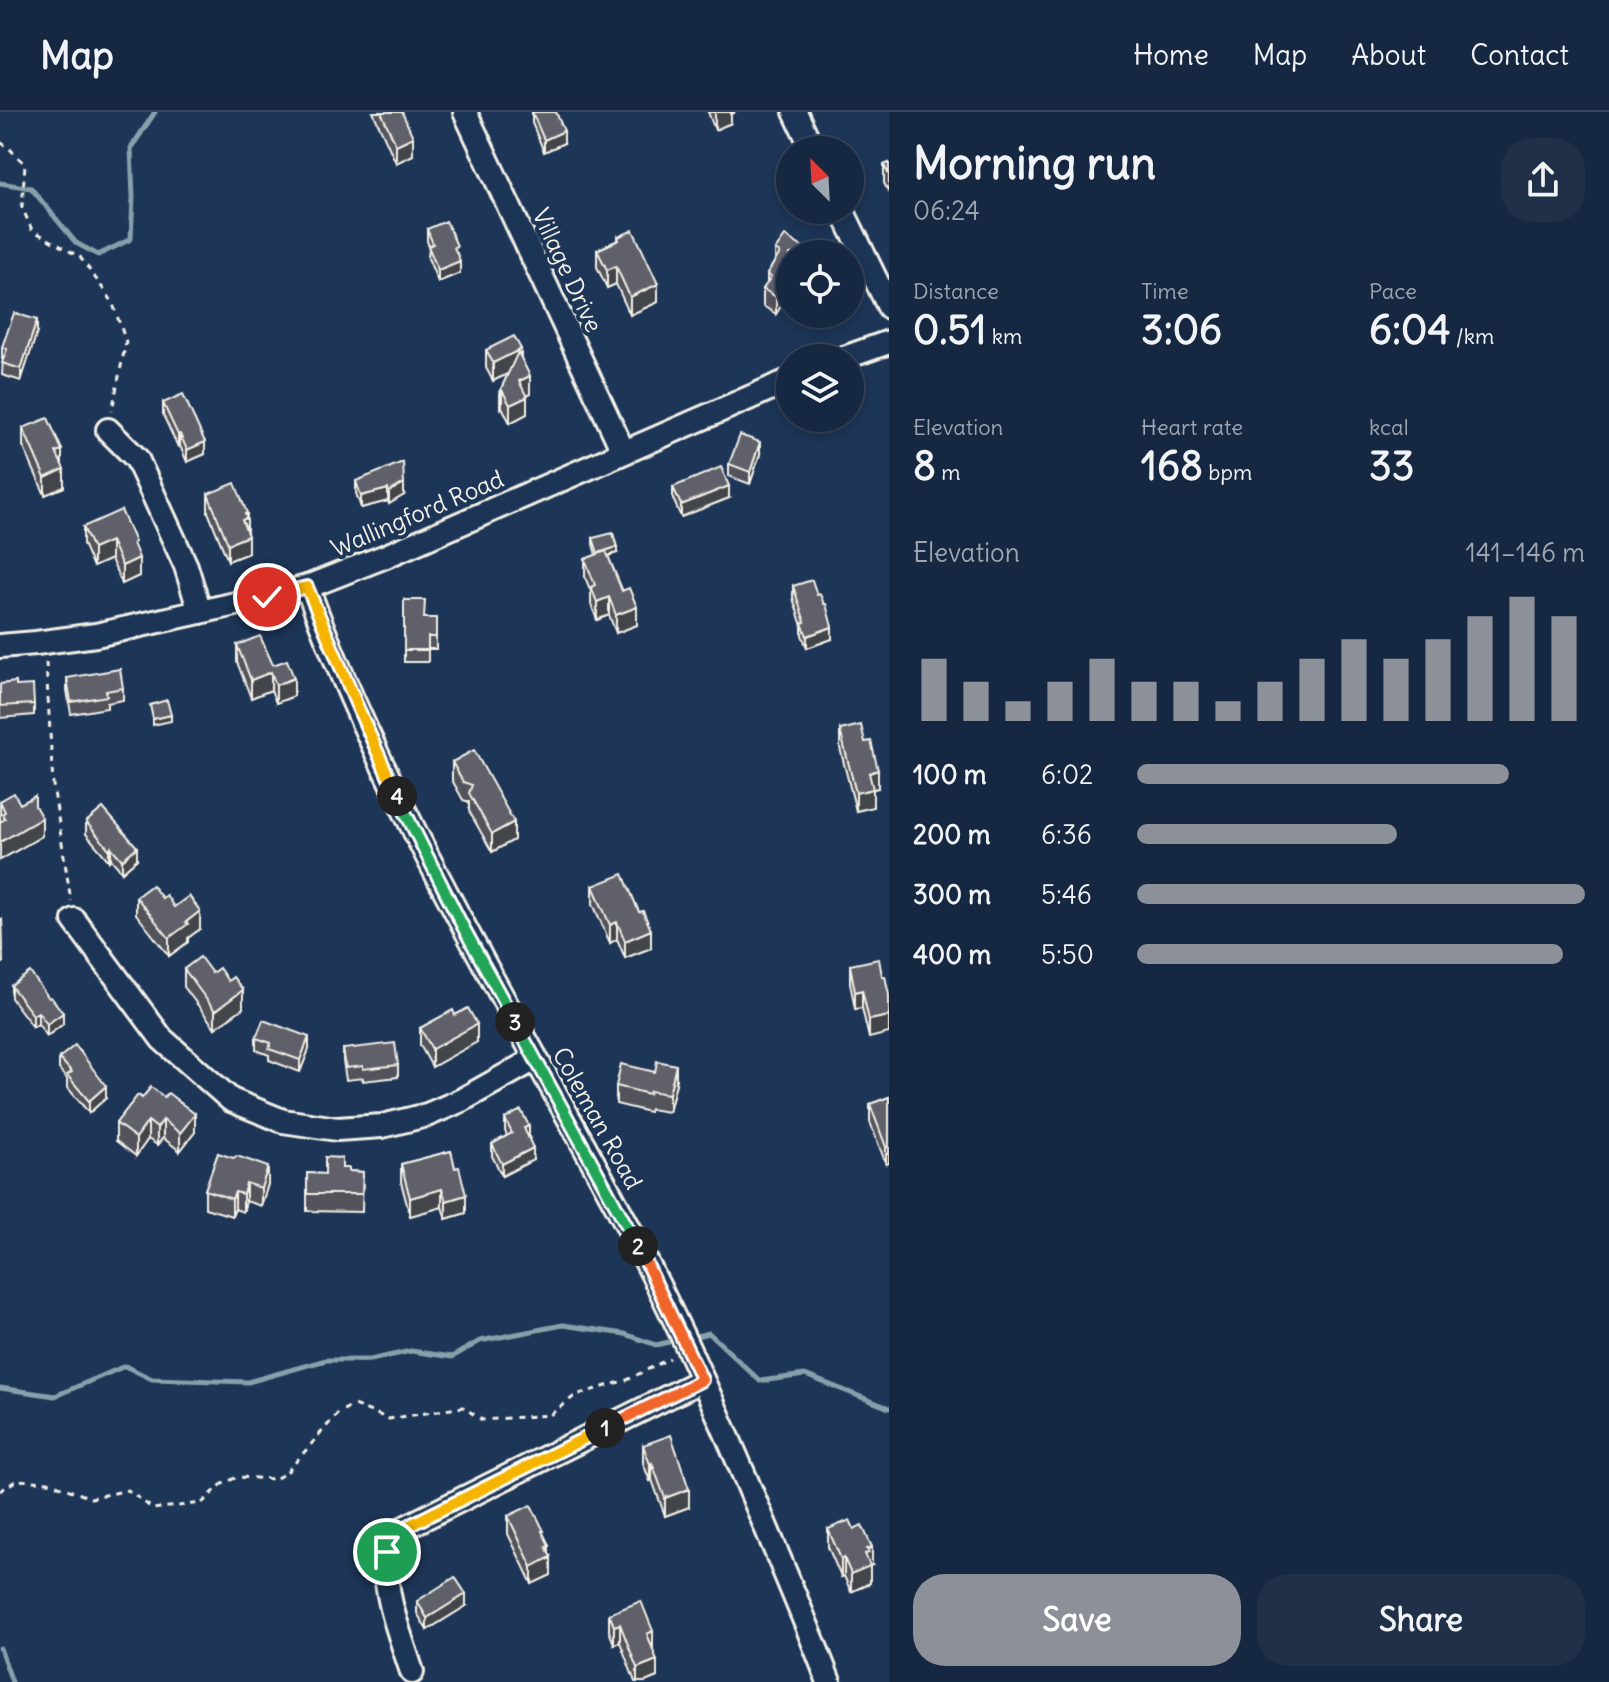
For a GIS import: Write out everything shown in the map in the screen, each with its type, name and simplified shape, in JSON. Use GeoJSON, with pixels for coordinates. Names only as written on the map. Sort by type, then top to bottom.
{"type":"FeatureCollection","features":[{"type":"Feature","properties":{"kind":"street","name":"Village Drive"},"geometry":{"type":"LineString","coordinates":[[465,112],[623,451]]}},
{"type":"Feature","properties":{"kind":"street"},"geometry":{"type":"LineString","coordinates":[[795,112],[806,136]]}},
{"type":"Feature","properties":{"kind":"street"},"geometry":{"type":"LineString","coordinates":[[849,224],[889,307]]}},
{"type":"Feature","properties":{"kind":"street"},"geometry":{"type":"LineString","coordinates":[[864,351],[889,342]]}},
{"type":"Feature","properties":{"kind":"street","name":"Wallingford Road"},"geometry":{"type":"LineString","coordinates":[[0,646],[96,635],[307,587],[410,546],[776,386]]}},
{"type":"Feature","properties":{"kind":"street"},"geometry":{"type":"LineString","coordinates":[[108,430],[137,459],[186,566],[200,612]]}},
{"type":"Feature","properties":{"kind":"street","name":"Coleman Road"},"geometry":{"type":"LineString","coordinates":[[307,587],[389,779],[476,951],[625,1222],[687,1348],[829,1682]]}},
{"type":"Feature","properties":{"kind":"street"},"geometry":{"type":"LineString","coordinates":[[74,920],[162,1039],[231,1100],[283,1121],[337,1129],[382,1126],[427,1115],[462,1100],[535,1059]]}},
{"type":"Feature","properties":{"kind":"street"},"geometry":{"type":"LineString","coordinates":[[412,1672],[386,1578],[387,1552],[396,1532],[702,1380]]}},
{"type":"Feature","properties":{"kind":"path"},"geometry":{"type":"LineString","coordinates":[[0,142],[25,164],[22,207],[32,230],[80,257],[112,301],[126,342],[108,430]]}},
{"type":"Feature","properties":{"kind":"path"},"geometry":{"type":"LineString","coordinates":[[45,642],[53,785],[74,920]]}},
{"type":"Feature","properties":{"kind":"path"},"geometry":{"type":"LineString","coordinates":[[0,1491],[17,1480],[48,1482],[91,1498],[128,1490],[153,1509],[202,1503],[221,1485],[237,1477],[275,1479],[287,1472],[339,1412],[354,1405],[389,1419],[463,1407],[482,1420],[550,1415],[576,1395],[627,1380],[687,1348]]}},
{"type":"Feature","properties":{"kind":"building"},"geometry":{"type":"Polygon","coordinates":[[[381,112],[402,112],[413,137],[396,145],[381,112]]]}},
{"type":"Feature","properties":{"kind":"building"},"geometry":{"type":"Polygon","coordinates":[[[532,112],[556,112],[564,131],[544,140],[532,112]]]}},
{"type":"Feature","properties":{"kind":"building"},"geometry":{"type":"Polygon","coordinates":[[[446,221],[460,261],[438,270],[428,246],[433,244],[427,229],[446,221]]]}},
{"type":"Feature","properties":{"kind":"building"},"geometry":{"type":"Polygon","coordinates":[[[633,230],[658,284],[630,297],[616,266],[607,270],[597,250],[633,230]]]}},
{"type":"Feature","properties":{"kind":"building"},"geometry":{"type":"Polygon","coordinates":[[[776,259],[776,297],[763,289],[771,277],[767,274],[776,259]]]}},
{"type":"Feature","properties":{"kind":"building"},"geometry":{"type":"Polygon","coordinates":[[[14,313],[37,320],[21,369],[2,363],[7,349],[2,347],[14,313]]]}},
{"type":"Feature","properties":{"kind":"building"},"geometry":{"type":"Polygon","coordinates":[[[514,336],[521,349],[493,363],[486,350],[514,336]]]}},
{"type":"Feature","properties":{"kind":"building"},"geometry":{"type":"Polygon","coordinates":[[[518,352],[530,376],[519,381],[527,397],[510,405],[500,391],[518,352]]]}},
{"type":"Feature","properties":{"kind":"building"},"geometry":{"type":"Polygon","coordinates":[[[183,394],[205,442],[187,450],[163,403],[183,394]]]}},
{"type":"Feature","properties":{"kind":"building"},"geometry":{"type":"Polygon","coordinates":[[[48,418],[62,450],[56,452],[64,469],[45,478],[23,428],[48,418]]]}},
{"type":"Feature","properties":{"kind":"building"},"geometry":{"type":"Polygon","coordinates":[[[740,435],[760,442],[750,472],[729,464],[740,435]]]}},
{"type":"Feature","properties":{"kind":"building"},"geometry":{"type":"Polygon","coordinates":[[[403,462],[404,483],[389,492],[388,489],[361,496],[356,481],[403,462]]]}},
{"type":"Feature","properties":{"kind":"building"},"geometry":{"type":"Polygon","coordinates":[[[721,467],[729,486],[681,505],[673,487],[721,467]]]}},
{"type":"Feature","properties":{"kind":"building"},"geometry":{"type":"Polygon","coordinates":[[[235,483],[247,513],[247,518],[242,520],[248,536],[228,544],[208,494],[235,483]]]}},
{"type":"Feature","properties":{"kind":"building"},"geometry":{"type":"Polygon","coordinates":[[[121,510],[139,558],[122,566],[111,541],[93,549],[83,527],[121,510]]]}},
{"type":"Feature","properties":{"kind":"building"},"geometry":{"type":"Polygon","coordinates":[[[613,533],[617,547],[598,553],[593,538],[613,533]]]}},
{"type":"Feature","properties":{"kind":"building"},"geometry":{"type":"Polygon","coordinates":[[[606,551],[622,591],[629,588],[637,607],[616,615],[609,597],[597,602],[591,587],[595,585],[585,559],[606,551]]]}},
{"type":"Feature","properties":{"kind":"building"},"geometry":{"type":"Polygon","coordinates":[[[812,580],[817,595],[820,594],[826,604],[832,627],[807,636],[793,586],[812,580]]]}},
{"type":"Feature","properties":{"kind":"building"},"geometry":{"type":"Polygon","coordinates":[[[404,600],[425,600],[424,618],[436,618],[436,637],[428,637],[428,650],[404,650],[404,600]]]}},
{"type":"Feature","properties":{"kind":"building"},"geometry":{"type":"Polygon","coordinates":[[[260,636],[273,665],[287,660],[294,678],[276,685],[271,672],[251,680],[237,645],[260,636]]]}},
{"type":"Feature","properties":{"kind":"building"},"geometry":{"type":"Polygon","coordinates":[[[120,669],[123,688],[106,691],[107,696],[71,702],[67,678],[120,669]]]}},
{"type":"Feature","properties":{"kind":"building"},"geometry":{"type":"Polygon","coordinates":[[[16,682],[16,686],[33,685],[34,704],[0,706],[0,684],[16,682]]]}},
{"type":"Feature","properties":{"kind":"building"},"geometry":{"type":"Polygon","coordinates":[[[167,700],[171,715],[153,719],[150,705],[167,700]]]}},
{"type":"Feature","properties":{"kind":"building"},"geometry":{"type":"Polygon","coordinates":[[[861,725],[865,742],[871,741],[878,770],[869,773],[873,789],[856,793],[840,730],[861,725]]]}},
{"type":"Feature","properties":{"kind":"building"},"geometry":{"type":"Polygon","coordinates":[[[474,750],[514,822],[492,834],[469,793],[472,785],[463,782],[452,762],[474,750]]]}},
{"type":"Feature","properties":{"kind":"building"},"geometry":{"type":"Polygon","coordinates":[[[14,793],[20,804],[35,796],[35,806],[42,818],[0,842],[0,822],[5,819],[2,814],[5,812],[0,801],[14,793]]]}},
{"type":"Feature","properties":{"kind":"building"},"geometry":{"type":"Polygon","coordinates":[[[103,808],[137,847],[122,860],[86,822],[103,808]]]}},
{"type":"Feature","properties":{"kind":"building"},"geometry":{"type":"Polygon","coordinates":[[[623,874],[639,912],[643,911],[651,930],[625,941],[617,922],[610,925],[593,886],[623,874]]]}},
{"type":"Feature","properties":{"kind":"building"},"geometry":{"type":"Polygon","coordinates":[[[152,885],[162,898],[166,895],[174,907],[189,896],[200,911],[169,938],[136,897],[152,885]]]}},
{"type":"Feature","properties":{"kind":"building"},"geometry":{"type":"Polygon","coordinates":[[[2,919],[3,951],[0,951],[2,919]]]}},
{"type":"Feature","properties":{"kind":"building"},"geometry":{"type":"Polygon","coordinates":[[[200,957],[212,973],[219,968],[228,981],[233,977],[243,990],[215,1011],[184,969],[200,957]]]}},
{"type":"Feature","properties":{"kind":"building"},"geometry":{"type":"Polygon","coordinates":[[[879,959],[889,995],[889,1016],[869,1020],[862,990],[855,992],[850,965],[879,959]]]}},
{"type":"Feature","properties":{"kind":"building"},"geometry":{"type":"Polygon","coordinates":[[[30,972],[63,1013],[47,1024],[38,1012],[33,1015],[11,986],[30,972]]]}},
{"type":"Feature","properties":{"kind":"building"},"geometry":{"type":"Polygon","coordinates":[[[468,1008],[477,1024],[432,1049],[420,1028],[453,1010],[455,1015],[468,1008]]]}},
{"type":"Feature","properties":{"kind":"building"},"geometry":{"type":"Polygon","coordinates":[[[263,1020],[309,1037],[300,1060],[269,1049],[271,1043],[256,1038],[263,1020]]]}},
{"type":"Feature","properties":{"kind":"building"},"geometry":{"type":"Polygon","coordinates":[[[395,1043],[398,1065],[346,1068],[343,1049],[395,1043]]]}},
{"type":"Feature","properties":{"kind":"building"},"geometry":{"type":"Polygon","coordinates":[[[75,1045],[106,1086],[89,1101],[67,1075],[72,1072],[59,1058],[75,1045]]]}},
{"type":"Feature","properties":{"kind":"building"},"geometry":{"type":"Polygon","coordinates":[[[657,1061],[676,1065],[669,1094],[650,1091],[649,1094],[616,1086],[621,1064],[655,1072],[657,1061]]]}},
{"type":"Feature","properties":{"kind":"building"},"geometry":{"type":"Polygon","coordinates":[[[151,1087],[164,1097],[168,1093],[195,1114],[180,1133],[163,1120],[157,1128],[148,1121],[136,1138],[116,1123],[138,1095],[142,1098],[151,1087]]]}},
{"type":"Feature","properties":{"kind":"building"},"geometry":{"type":"Polygon","coordinates":[[[889,1097],[889,1146],[886,1147],[870,1104],[889,1097]]]}},
{"type":"Feature","properties":{"kind":"building"},"geometry":{"type":"Polygon","coordinates":[[[521,1110],[529,1126],[524,1128],[533,1148],[502,1164],[492,1144],[512,1133],[505,1119],[521,1110]]]}},
{"type":"Feature","properties":{"kind":"building"},"geometry":{"type":"Polygon","coordinates":[[[451,1151],[455,1168],[459,1167],[466,1195],[446,1201],[442,1189],[410,1198],[401,1164],[451,1151]]]}},
{"type":"Feature","properties":{"kind":"building"},"geometry":{"type":"Polygon","coordinates":[[[218,1153],[268,1167],[261,1188],[246,1183],[243,1194],[235,1192],[232,1199],[205,1190],[218,1153]]]}},
{"type":"Feature","properties":{"kind":"building"},"geometry":{"type":"Polygon","coordinates":[[[325,1157],[342,1158],[342,1168],[363,1172],[362,1194],[307,1194],[307,1173],[325,1174],[325,1157]]]}},
{"type":"Feature","properties":{"kind":"building"},"geometry":{"type":"Polygon","coordinates":[[[671,1435],[689,1489],[665,1498],[643,1445],[671,1435]]]}},
{"type":"Feature","properties":{"kind":"building"},"geometry":{"type":"Polygon","coordinates":[[[531,1505],[544,1531],[551,1557],[532,1567],[508,1516],[531,1505]]]}},
{"type":"Feature","properties":{"kind":"building"},"geometry":{"type":"Polygon","coordinates":[[[850,1520],[854,1529],[862,1525],[872,1547],[865,1554],[870,1566],[851,1574],[828,1529],[850,1520]]]}},
{"type":"Feature","properties":{"kind":"building"},"geometry":{"type":"Polygon","coordinates":[[[455,1577],[466,1594],[427,1618],[417,1601],[455,1577]]]}},
{"type":"Feature","properties":{"kind":"building"},"geometry":{"type":"Polygon","coordinates":[[[641,1601],[653,1631],[647,1634],[657,1660],[637,1668],[620,1624],[614,1626],[609,1614],[641,1601]]]}},
{"type":"Feature","properties":{"kind":"waterway"},"geometry":{"type":"LineString","coordinates":[[0,183],[31,188],[76,243],[98,255],[131,239],[131,148],[155,112]]}},
{"type":"Feature","properties":{"kind":"waterway"},"geometry":{"type":"LineString","coordinates":[[0,1388],[55,1396],[125,1366],[152,1379],[248,1382],[326,1360],[370,1360],[411,1351],[452,1357],[480,1341],[563,1325],[625,1334],[656,1345],[669,1342]]}},
{"type":"Feature","properties":{"kind":"waterway"},"geometry":{"type":"LineString","coordinates":[[696,1336],[709,1333],[760,1381],[805,1375],[889,1408]]}},
{"type":"Feature","properties":{"kind":"waterway"},"geometry":{"type":"LineString","coordinates":[[0,1648],[12,1682]]}},
{"type":"Feature","properties":{"kind":"route"},"geometry":{"type":"LineString","coordinates":[[267,597],[307,587],[389,779],[483,964],[625,1222],[702,1380],[396,1532],[387,1552]]}}]}
